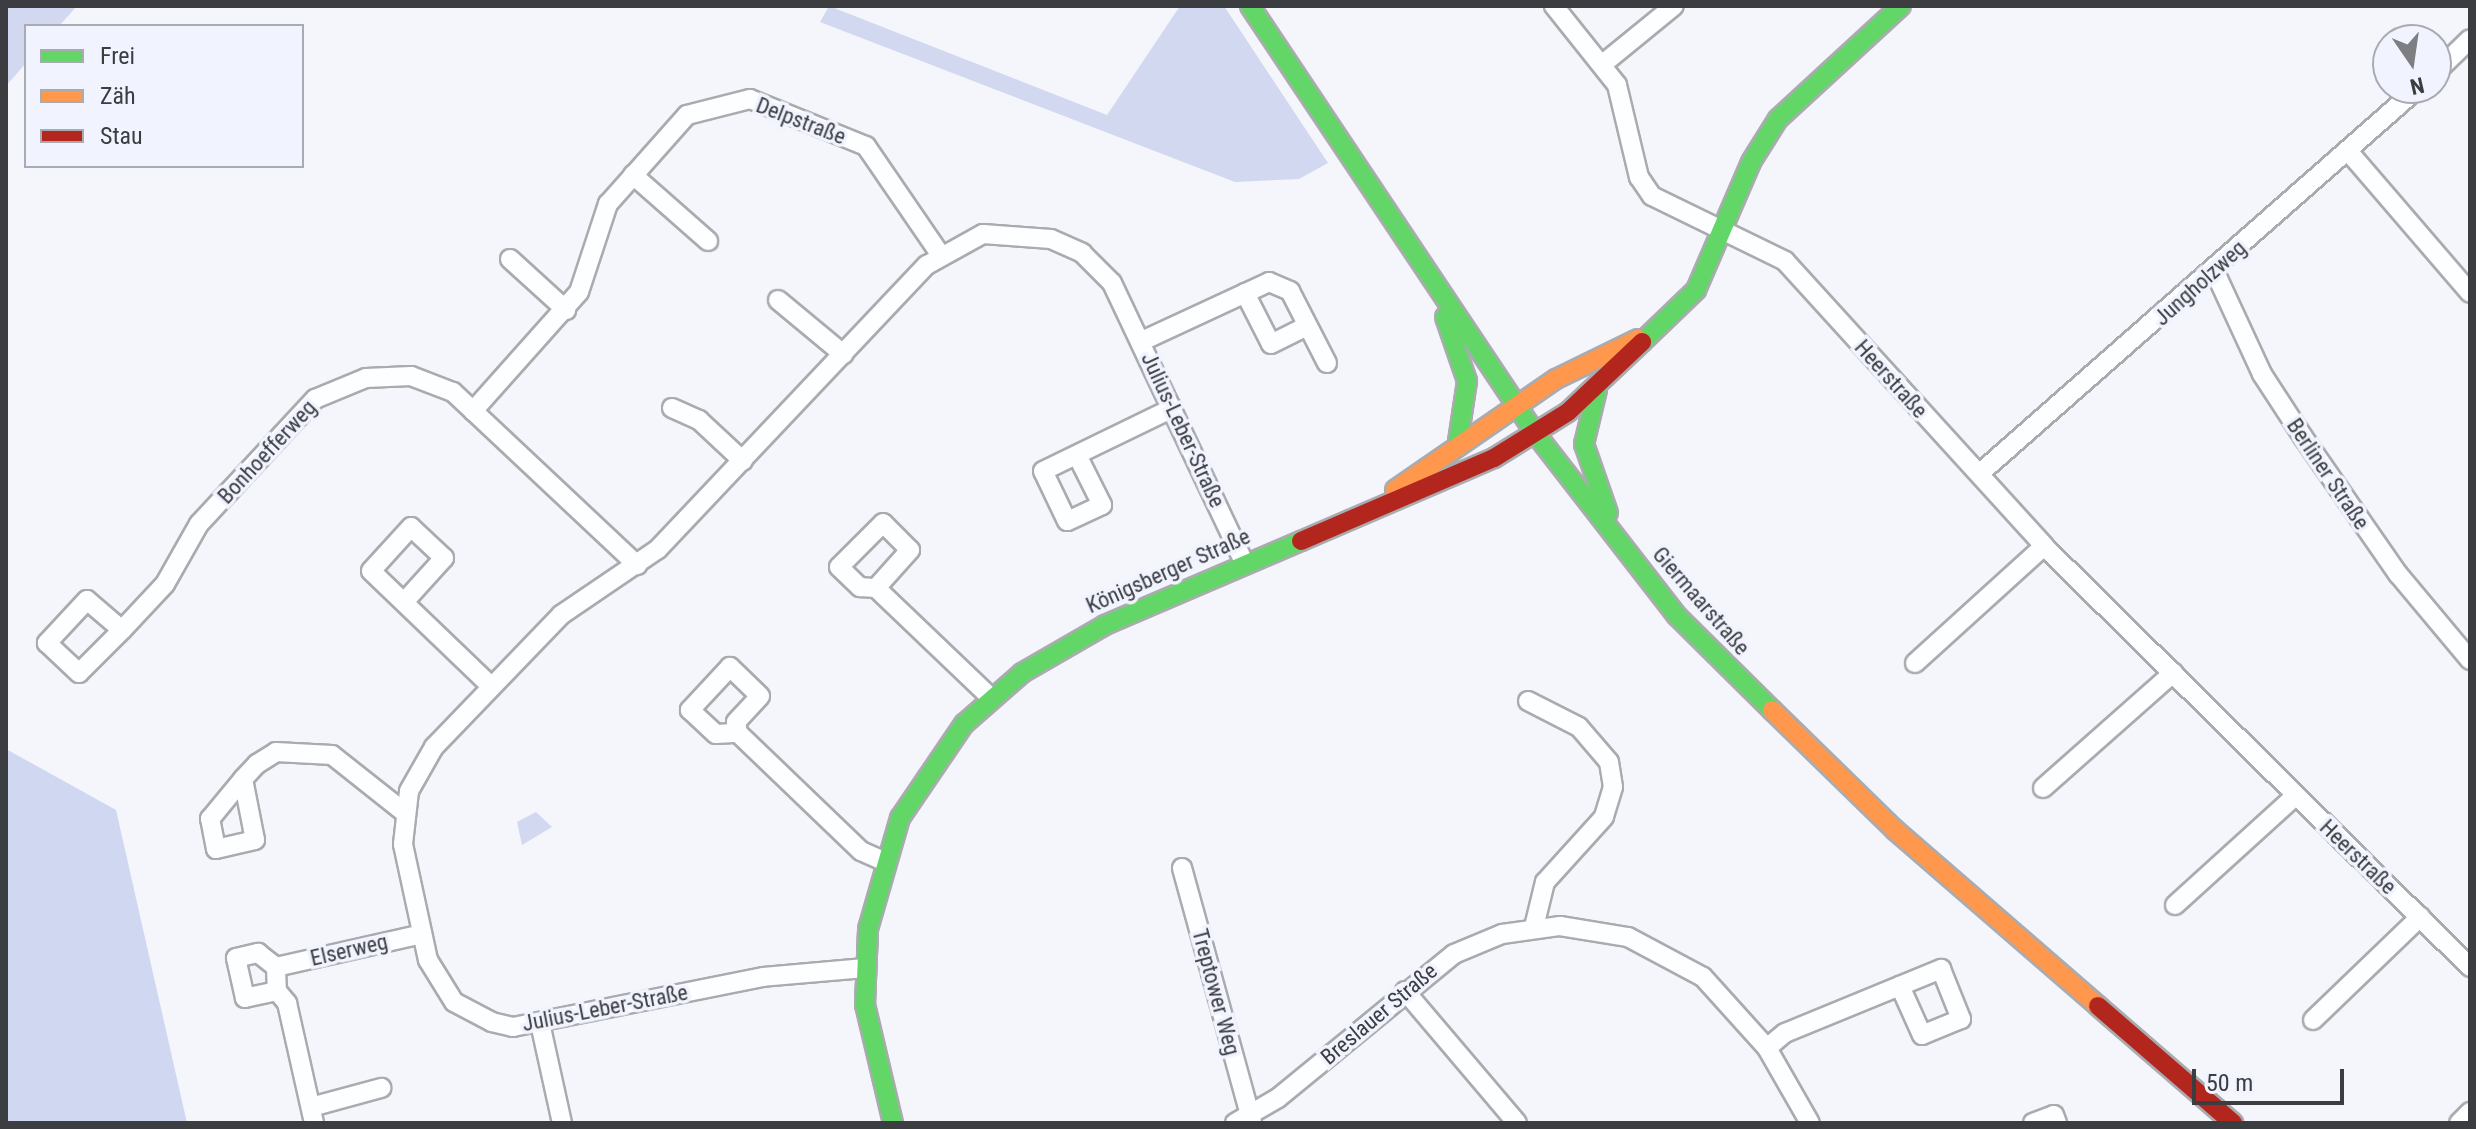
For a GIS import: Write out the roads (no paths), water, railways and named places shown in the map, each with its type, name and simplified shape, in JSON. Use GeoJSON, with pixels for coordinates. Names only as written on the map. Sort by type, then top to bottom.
{"type":"FeatureCollection","features":[{"type":"Feature","properties":{"kind":"street","name":"Giermaarstraße"},"geometry":{"type":"LineString","coordinates":[[1250,6],[1516,406],[1677,616],[1778,722],[2233,1123]]}},
{"type":"Feature","properties":{"kind":"street","name":"Heerstraße"},"geometry":{"type":"LineString","coordinates":[[1554,6],[1604,63],[1627,110],[1639,177],[1652,196],[1785,261],[2044,546],[2470,967]]}},
{"type":"Feature","properties":{"kind":"street"},"geometry":{"type":"LineString","coordinates":[[1604,63],[1674,6]]}},
{"type":"Feature","properties":{"kind":"street"},"geometry":{"type":"LineString","coordinates":[[1651,332],[1696,290],[1725,231],[1751,162],[1778,119],[1901,6]]}},
{"type":"Feature","properties":{"kind":"street"},"geometry":{"type":"LineString","coordinates":[[2452,56],[2470,39]]}},
{"type":"Feature","properties":{"kind":"street","name":"Delpstraße"},"geometry":{"type":"LineString","coordinates":[[473,411],[566,310],[588,272],[608,204],[687,115],[750,99],[866,146],[940,254]]}},
{"type":"Feature","properties":{"kind":"street","name":"Jungholzweg"},"geometry":{"type":"LineString","coordinates":[[1979,474],[2400,104]]}},
{"type":"Feature","properties":{"kind":"street"},"geometry":{"type":"LineString","coordinates":[[2348,151],[2470,293]]}},
{"type":"Feature","properties":{"kind":"street"},"geometry":{"type":"LineString","coordinates":[[633,175],[708,241]]}},
{"type":"Feature","properties":{"kind":"street","name":"Julius-Leber-Straße"},"geometry":{"type":"LineString","coordinates":[[865,968],[763,977],[540,1023],[492,1022],[454,1002],[436,979],[422,934],[404,812],[425,760],[491,686],[561,615],[637,565],[743,461],[940,254],[983,234],[1051,239],[1100,269],[1142,341],[1244,562]]}},
{"type":"Feature","properties":{"kind":"street"},"geometry":{"type":"LineString","coordinates":[[510,259],[566,310]]}},
{"type":"Feature","properties":{"kind":"street","name":"Berliner Straße"},"geometry":{"type":"LineString","coordinates":[[2214,270],[2262,374],[2310,448],[2470,660]]}},
{"type":"Feature","properties":{"kind":"street"},"geometry":{"type":"LineString","coordinates":[[1431,279],[1467,381],[1458,441]]}},
{"type":"Feature","properties":{"kind":"street","name":"Julius-Leber-Straße"},"geometry":{"type":"LineString","coordinates":[[1142,341],[1269,282],[1290,291],[1327,363]]}},
{"type":"Feature","properties":{"kind":"street"},"geometry":{"type":"LineString","coordinates":[[1245,293],[1271,344],[1307,326]]}},
{"type":"Feature","properties":{"kind":"street"},"geometry":{"type":"LineString","coordinates":[[778,300],[843,354]]}},
{"type":"Feature","properties":{"kind":"street","name":"Königsberger Straße"},"geometry":{"type":"LineString","coordinates":[[893,1123],[871,1038],[865,968],[883,861],[924,776],[991,698],[1054,652],[1244,562],[1494,458],[1597,390],[1651,332]]}},
{"type":"Feature","properties":{"kind":"street","name":"Königsberger Straße"},"geometry":{"type":"LineString","coordinates":[[1375,505],[1458,441],[1651,332]]}},
{"type":"Feature","properties":{"kind":"street","name":"Bonhoefferweg"},"geometry":{"type":"LineString","coordinates":[[122,630],[165,584],[199,524],[336,385],[426,379],[473,411],[637,565]]}},
{"type":"Feature","properties":{"kind":"street"},"geometry":{"type":"LineString","coordinates":[[1597,390],[1587,413],[1588,466],[1621,544]]}},
{"type":"Feature","properties":{"kind":"street"},"geometry":{"type":"LineString","coordinates":[[672,408],[699,420],[743,461]]}},
{"type":"Feature","properties":{"kind":"street"},"geometry":{"type":"LineString","coordinates":[[1077,455],[1173,408]]}},
{"type":"Feature","properties":{"kind":"street"},"geometry":{"type":"LineString","coordinates":[[1915,663],[2044,546]]}},
{"type":"Feature","properties":{"kind":"street"},"geometry":{"type":"LineString","coordinates":[[876,588],[991,698]]}},
{"type":"Feature","properties":{"kind":"street"},"geometry":{"type":"LineString","coordinates":[[405,601],[491,686]]}},
{"type":"Feature","properties":{"kind":"street"},"geometry":{"type":"LineString","coordinates":[[2043,788],[2173,673]]}},
{"type":"Feature","properties":{"kind":"street"},"geometry":{"type":"LineString","coordinates":[[1528,701],[1579,727],[1609,762],[1613,787],[1604,817],[1545,882],[1534,927]]}},
{"type":"Feature","properties":{"kind":"street"},"geometry":{"type":"LineString","coordinates":[[738,733],[861,851],[883,861]]}},
{"type":"Feature","properties":{"kind":"street"},"geometry":{"type":"LineString","coordinates":[[243,779],[276,752],[299,748],[332,755],[404,812]]}},
{"type":"Feature","properties":{"kind":"street"},"geometry":{"type":"LineString","coordinates":[[2175,905],[2295,796]]}},
{"type":"Feature","properties":{"kind":"street","name":"Treptower Weg"},"geometry":{"type":"LineString","coordinates":[[1182,868],[1246,1121]]}},
{"type":"Feature","properties":{"kind":"street"},"geometry":{"type":"LineString","coordinates":[[2313,1020],[2420,917]]}},
{"type":"Feature","properties":{"kind":"street","name":"Breslauer Straße"},"geometry":{"type":"LineString","coordinates":[[1246,1121],[1405,991],[1475,944],[1534,927],[1589,929],[1651,945],[1722,994],[1767,1048],[1810,1123]]}},
{"type":"Feature","properties":{"kind":"street","name":"Elserweg"},"geometry":{"type":"LineString","coordinates":[[277,991],[245,998],[236,958],[258,953],[276,967],[422,934]]}},
{"type":"Feature","properties":{"kind":"street"},"geometry":{"type":"LineString","coordinates":[[276,967],[277,991],[287,1003],[312,1115],[381,1088]]}},
{"type":"Feature","properties":{"kind":"street"},"geometry":{"type":"LineString","coordinates":[[1767,1048],[1785,1033],[1900,986]]}},
{"type":"Feature","properties":{"kind":"street"},"geometry":{"type":"LineString","coordinates":[[1405,991],[1517,1123]]}},
{"type":"Feature","properties":{"kind":"street"},"geometry":{"type":"LineString","coordinates":[[540,1023],[562,1123]]}},
{"type":"Feature","properties":{"kind":"street"},"geometry":{"type":"LineString","coordinates":[[2459,1123],[2470,1112]]}},
{"type":"Feature","properties":{"kind":"street"},"geometry":{"type":"LineString","coordinates":[[2033,1123],[2054,1115],[2057,1123]]}}]}
